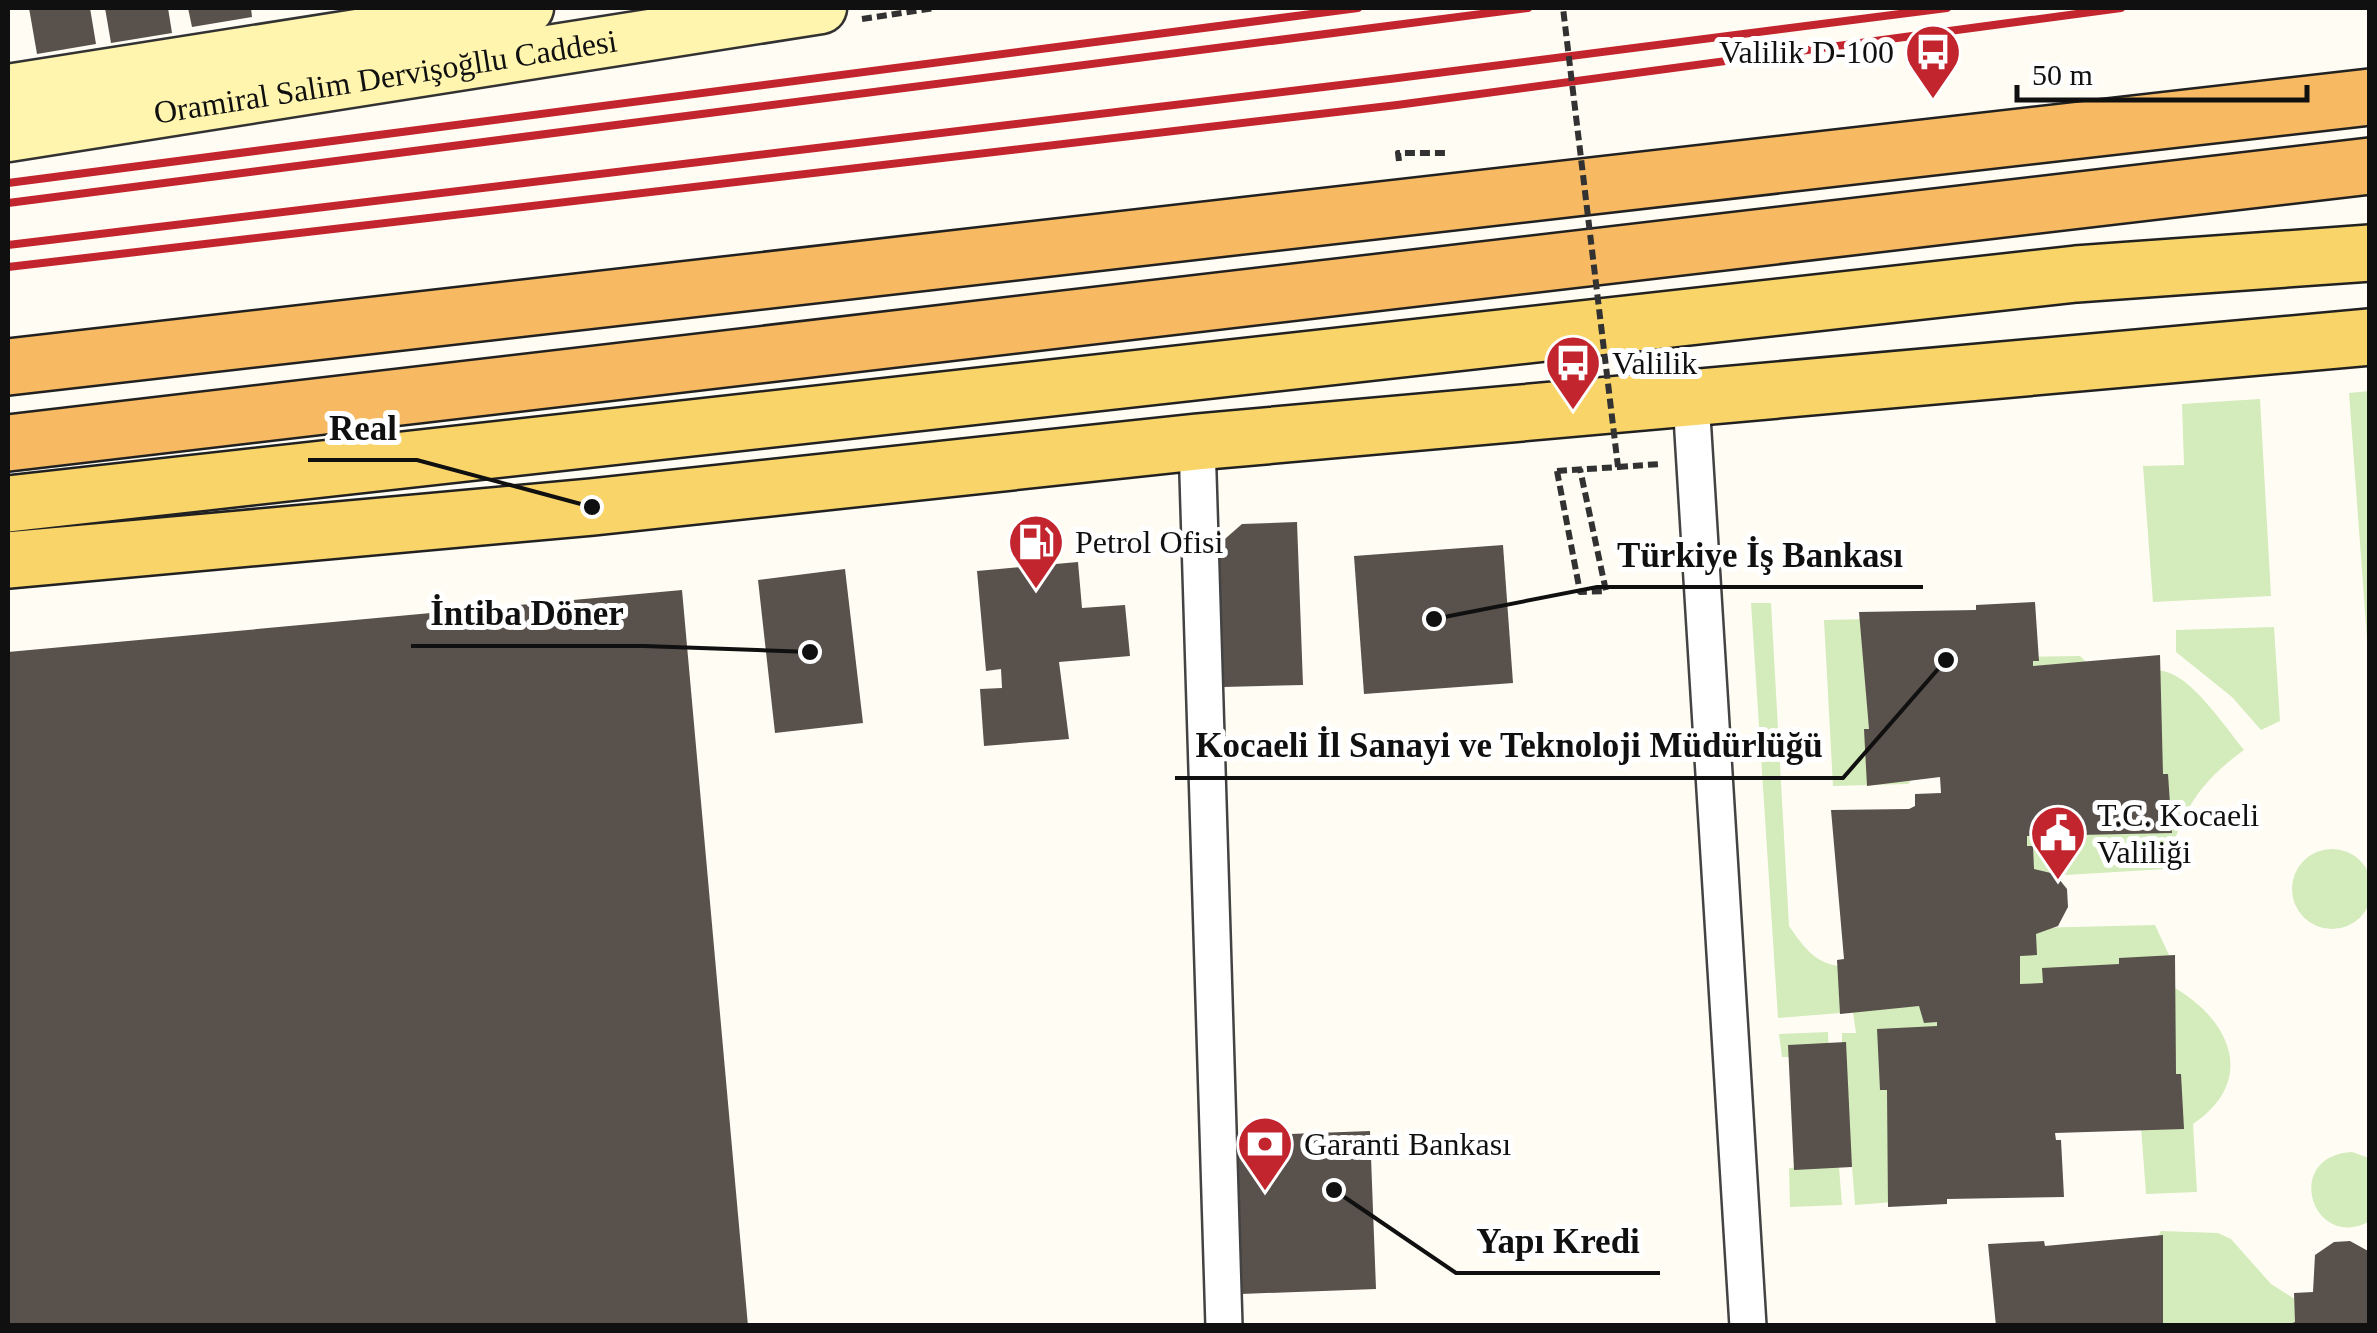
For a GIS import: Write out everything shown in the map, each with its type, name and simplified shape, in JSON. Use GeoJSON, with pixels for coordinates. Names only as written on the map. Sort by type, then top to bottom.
{"type":"FeatureCollection","features":[{"type":"Feature","properties":{"kind":"highway"},"geometry":{"type":"LineString","coordinates":[[8,367],[2370,98]]}},
{"type":"Feature","properties":{"kind":"highway"},"geometry":{"type":"LineString","coordinates":[[8,443],[2370,166]]}},
{"type":"Feature","properties":{"kind":"main road","name":"Oramiral Salim Dervişoğllu Caddesi"},"geometry":{"type":"LineString","coordinates":[[8,90],[528,8]]}},
{"type":"Feature","properties":{"kind":"main road","name":"Oramiral Salim Dervişoğllu Caddesi"},"geometry":{"type":"LineString","coordinates":[[8,136],[821,8]]}},
{"type":"Feature","properties":{"kind":"main road"},"geometry":{"type":"LineString","coordinates":[[8,504],[2076,274],[2370,253]]}},
{"type":"Feature","properties":{"kind":"main road"},"geometry":{"type":"LineString","coordinates":[[20,557],[592,507],[1197,442],[2370,337]]}},
{"type":"Feature","properties":{"kind":"street"},"geometry":{"type":"LineString","coordinates":[[1691,400],[1748,1326]]}},
{"type":"Feature","properties":{"kind":"street"},"geometry":{"type":"LineString","coordinates":[[1197,442],[1224,1326]]}},
{"type":"Feature","properties":{"kind":"path"},"geometry":{"type":"LineString","coordinates":[[1563,8],[1618,468]]}},
{"type":"Feature","properties":{"kind":"path"},"geometry":{"type":"LineString","coordinates":[[1580,470],[1606,591],[1580,592],[1557,471],[1660,465]]}},
{"type":"Feature","properties":{"kind":"green space"},"geometry":{"type":"Polygon","coordinates":[[[2370,391],[2369,666],[2349,393],[2370,391]]]}},
{"type":"Feature","properties":{"kind":"green space"},"geometry":{"type":"Polygon","coordinates":[[[2260,399],[2271,596],[2153,602],[2143,466],[2184,465],[2182,404],[2260,399]]]}},
{"type":"Feature","properties":{"kind":"green space"},"geometry":{"type":"Polygon","coordinates":[[[1751,603],[1771,603],[1789,926],[1806,949],[1836,966],[1846,967],[1975,801],[1939,749],[1908,784],[1833,786],[1824,620],[1873,619],[2008,657],[2080,656],[2099,675],[2164,671],[2191,688],[2244,750],[2214,775],[2193,801],[2166,869],[2030,877],[2031,928],[2155,925],[2169,955],[2173,987],[2193,1000],[2222,1033],[2229,1051],[2225,1089],[2213,1107],[2193,1124],[2197,1192],[2146,1194],[2140,1113],[2065,1109],[1893,1202],[1855,1205],[1851,1153],[1838,1154],[1842,1205],[1790,1207],[1789,1168],[1800,1167],[1798,1057],[1782,1057],[1779,1034],[1828,1032],[1829,1056],[1842,1056],[1842,1033],[1856,1033],[1853,1012],[1778,1018],[1751,603]]]}},
{"type":"Feature","properties":{"kind":"green space"},"geometry":{"type":"Polygon","coordinates":[[[2274,627],[2280,721],[2261,730],[2232,697],[2176,652],[2176,630],[2274,627]]]}},
{"type":"Feature","properties":{"kind":"green space"},"geometry":{"type":"Polygon","coordinates":[[[2324,849],[2340,849],[2361,860],[2372,889],[2361,918],[2340,929],[2324,929],[2310,923],[2298,911],[2292,897],[2292,881],[2298,867],[2310,855],[2324,849]]]}},
{"type":"Feature","properties":{"kind":"green space"},"geometry":{"type":"Polygon","coordinates":[[[2352,1152],[2369,1158],[2370,1221],[2350,1227],[2333,1224],[2321,1214],[2313,1200],[2311,1184],[2317,1169],[2330,1157],[2352,1152]]]}},
{"type":"Feature","properties":{"kind":"green space"},"geometry":{"type":"Polygon","coordinates":[[[2161,1231],[2218,1233],[2231,1239],[2271,1284],[2329,1321],[2369,1325],[2108,1326],[2161,1231]]]}},
{"type":"Feature","properties":{"kind":"building"},"geometry":{"type":"Polygon","coordinates":[[[29,8],[90,8],[96,44],[37,54],[29,8]]]}},
{"type":"Feature","properties":{"kind":"building"},"geometry":{"type":"Polygon","coordinates":[[[105,8],[168,8],[172,33],[111,43],[105,8]]]}},
{"type":"Feature","properties":{"kind":"building"},"geometry":{"type":"Polygon","coordinates":[[[188,8],[251,8],[252,17],[192,27],[188,8]]]}},
{"type":"Feature","properties":{"kind":"building"},"geometry":{"type":"Polygon","coordinates":[[[1297,522],[1303,685],[1223,687],[1218,545],[1242,524],[1297,522]]]}},
{"type":"Feature","properties":{"kind":"building"},"geometry":{"type":"Polygon","coordinates":[[[1503,545],[1513,683],[1364,694],[1354,556],[1503,545]]]}},
{"type":"Feature","properties":{"kind":"building"},"geometry":{"type":"Polygon","coordinates":[[[1078,562],[1082,608],[1125,605],[1130,656],[1059,662],[1069,739],[984,746],[980,689],[1002,688],[1001,669],[986,671],[977,571],[1078,562]]]}},
{"type":"Feature","properties":{"kind":"building"},"geometry":{"type":"Polygon","coordinates":[[[845,569],[863,723],[775,733],[758,580],[845,569]]]}},
{"type":"Feature","properties":{"kind":"building"},"geometry":{"type":"Polygon","coordinates":[[[682,590],[748,1326],[8,1326],[8,652],[682,590]]]}},
{"type":"Feature","properties":{"kind":"building"},"geometry":{"type":"Polygon","coordinates":[[[2035,602],[2039,661],[2033,661],[2033,666],[2160,655],[2163,774],[2168,774],[2172,833],[2027,836],[2027,846],[2033,846],[2034,869],[2055,874],[2067,889],[2068,907],[2058,926],[2036,934],[2037,955],[2020,956],[2020,984],[2043,983],[2042,968],[2119,964],[2119,958],[2175,955],[2176,1074],[2181,1074],[2184,1129],[2055,1133],[2056,1140],[2061,1140],[2064,1197],[1947,1199],[1947,1204],[1888,1207],[1887,1090],[1880,1090],[1877,1029],[1937,1026],[1937,1022],[1924,1023],[1919,1006],[1840,1014],[1837,960],[1844,959],[1831,810],[1909,809],[1915,806],[1915,794],[1941,793],[1940,777],[1867,786],[1864,729],[1869,729],[1859,612],[1976,610],[1976,605],[2035,602]]]}},
{"type":"Feature","properties":{"kind":"building"},"geometry":{"type":"Polygon","coordinates":[[[1846,1042],[1852,1167],[1794,1170],[1788,1045],[1846,1042]]]}},
{"type":"Feature","properties":{"kind":"building"},"geometry":{"type":"Polygon","coordinates":[[[1370,1131],[1376,1289],[1241,1294],[1235,1136],[1370,1131]]]}},
{"type":"Feature","properties":{"kind":"building"},"geometry":{"type":"Polygon","coordinates":[[[2163,1235],[2163,1326],[1996,1326],[1988,1244],[2044,1241],[2045,1246],[2163,1235]]]}},
{"type":"Feature","properties":{"kind":"building"},"geometry":{"type":"Polygon","coordinates":[[[2350,1241],[2370,1252],[2370,1326],[2285,1326],[2295,1322],[2294,1293],[2313,1292],[2315,1255],[2334,1242],[2350,1241]]]}},
{"type":"Feature","properties":{"kind":"railway"},"geometry":{"type":"LineString","coordinates":[[8,183],[1358,8]]}},
{"type":"Feature","properties":{"kind":"railway"},"geometry":{"type":"LineString","coordinates":[[8,203],[1528,8]]}},
{"type":"Feature","properties":{"kind":"railway"},"geometry":{"type":"LineString","coordinates":[[8,245],[1947,8]]}},
{"type":"Feature","properties":{"kind":"railway"},"geometry":{"type":"LineString","coordinates":[[8,267],[1397,105],[2121,8]]}},
{"type":"Feature","properties":{"kind":"place","name":"Valilik D-100"},"geometry":{"type":"Point","coordinates":[1933,101]}},
{"type":"Feature","properties":{"kind":"place","name":"Valilik"},"geometry":{"type":"Point","coordinates":[1573,412]}},
{"type":"Feature","properties":{"kind":"place","name":"Real"},"geometry":{"type":"Point","coordinates":[592,507]}},
{"type":"Feature","properties":{"kind":"place","name":"Petrol Ofisi"},"geometry":{"type":"Point","coordinates":[1036,591]}},
{"type":"Feature","properties":{"kind":"place","name":"Türkiye İş Bankası"},"geometry":{"type":"Point","coordinates":[1434,619]}},
{"type":"Feature","properties":{"kind":"place","name":"İntiba Döner"},"geometry":{"type":"Point","coordinates":[810,652]}},
{"type":"Feature","properties":{"kind":"place","name":"Kocaeli İl Sanayi ve Teknoloji Müdürlüğü"},"geometry":{"type":"Point","coordinates":[1946,660]}},
{"type":"Feature","properties":{"kind":"place","name":"T.C. Kocaeli Valiliği"},"geometry":{"type":"Point","coordinates":[2058,882]}},
{"type":"Feature","properties":{"kind":"place","name":"Yapı Kredi"},"geometry":{"type":"Point","coordinates":[1334,1190]}},
{"type":"Feature","properties":{"kind":"place","name":"Garanti Bankası"},"geometry":{"type":"Point","coordinates":[1265,1193]}}]}
